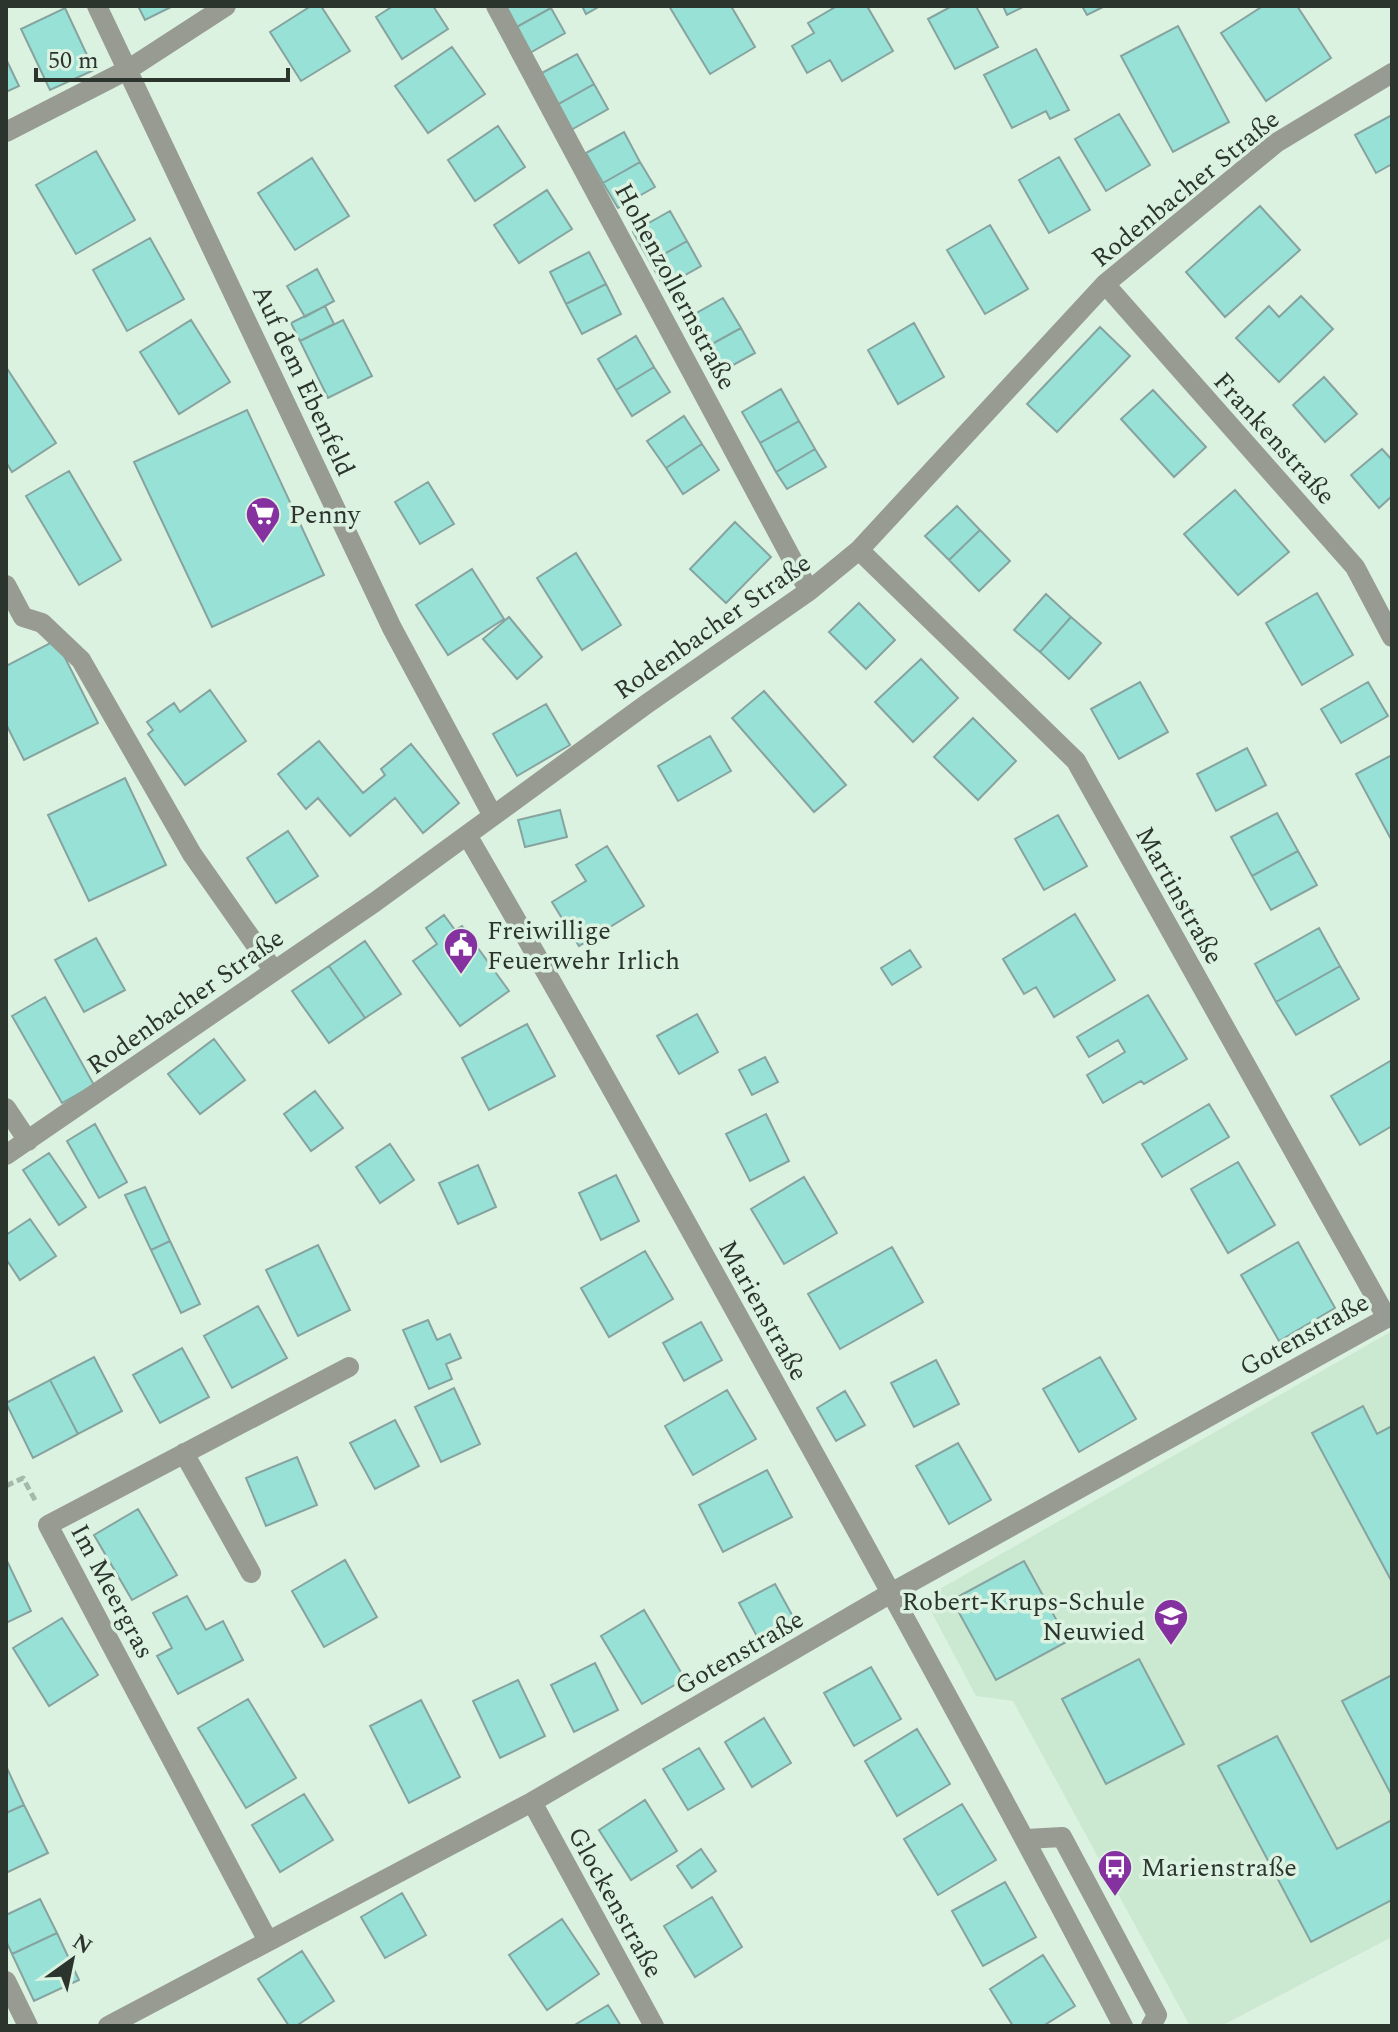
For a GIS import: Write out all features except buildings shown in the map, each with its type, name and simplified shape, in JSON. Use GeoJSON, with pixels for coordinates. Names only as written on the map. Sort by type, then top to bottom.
{"type":"FeatureCollection","features":[{"type":"Feature","properties":{"kind":"street","name":"Auf dem Ebenfeld"},"geometry":{"type":"LineString","coordinates":[[97,6],[392,628],[493,816]]}},
{"type":"Feature","properties":{"kind":"street"},"geometry":{"type":"LineString","coordinates":[[6,132],[129,69],[226,6]]}},
{"type":"Feature","properties":{"kind":"street","name":"Hohenzollernstraße"},"geometry":{"type":"LineString","coordinates":[[496,6],[809,591]]}},
{"type":"Feature","properties":{"kind":"street","name":"Rodenbacher Straße"},"geometry":{"type":"LineString","coordinates":[[6,1155],[274,971],[809,591],[859,550],[1105,284],[1276,143],[1392,73]]}},
{"type":"Feature","properties":{"kind":"street","name":"Frankenstraße"},"geometry":{"type":"LineString","coordinates":[[1105,284],[1355,567],[1392,637]]}},
{"type":"Feature","properties":{"kind":"street","name":"Martinstraße"},"geometry":{"type":"LineString","coordinates":[[859,550],[1076,761],[1390,1316]]}},
{"type":"Feature","properties":{"kind":"street"},"geometry":{"type":"LineString","coordinates":[[6,585],[23,617],[42,623],[81,660],[192,854],[274,971]]}},
{"type":"Feature","properties":{"kind":"street","name":"Marienstraße"},"geometry":{"type":"LineString","coordinates":[[467,835],[562,997],[891,1593],[1026,1839],[1123,2026]]}},
{"type":"Feature","properties":{"kind":"street"},"geometry":{"type":"LineString","coordinates":[[6,1108],[28,1141]]}},
{"type":"Feature","properties":{"kind":"street","name":"Gotenstraße"},"geometry":{"type":"LineString","coordinates":[[108,2026],[532,1802],[891,1593],[1390,1316]]}},
{"type":"Feature","properties":{"kind":"street","name":"Im Meergras"},"geometry":{"type":"LineString","coordinates":[[268,1941],[48,1525],[349,1367]]}},
{"type":"Feature","properties":{"kind":"street"},"geometry":{"type":"LineString","coordinates":[[184,1453],[251,1573]]}},
{"type":"Feature","properties":{"kind":"street","name":"Glockenstraße"},"geometry":{"type":"LineString","coordinates":[[532,1802],[654,2026]]}},
{"type":"Feature","properties":{"kind":"street"},"geometry":{"type":"LineString","coordinates":[[1026,1839],[1062,1837],[1157,2015],[1151,2026]]}},
{"type":"Feature","properties":{"kind":"street"},"geometry":{"type":"LineString","coordinates":[[6,1981],[28,2026]]}},
{"type":"Feature","properties":{"kind":"path"},"geometry":{"type":"LineString","coordinates":[[6,1486],[23,1478],[48,1525]]}},
{"type":"Feature","properties":{"kind":"shaded area","name":"Robert-Krups-Schule Neuwied"},"geometry":{"type":"Polygon","coordinates":[[[1392,1331],[1392,1937],[1221,2026],[1190,2026],[1013,1701],[976,1696],[924,1598],[1392,1331]]]}},
{"type":"Feature","properties":{"kind":"place","name":"Penny"},"geometry":{"type":"Point","coordinates":[263,545]}},
{"type":"Feature","properties":{"kind":"place","name":"Freiwillige Feuerwehr Irlich"},"geometry":{"type":"Point","coordinates":[461,976]}},
{"type":"Feature","properties":{"kind":"place","name":"Robert-Krups-Schule Neuwied"},"geometry":{"type":"Point","coordinates":[1171,1647]}},
{"type":"Feature","properties":{"kind":"place","name":"Marienstraße"},"geometry":{"type":"Point","coordinates":[1115,1898]}}]}
